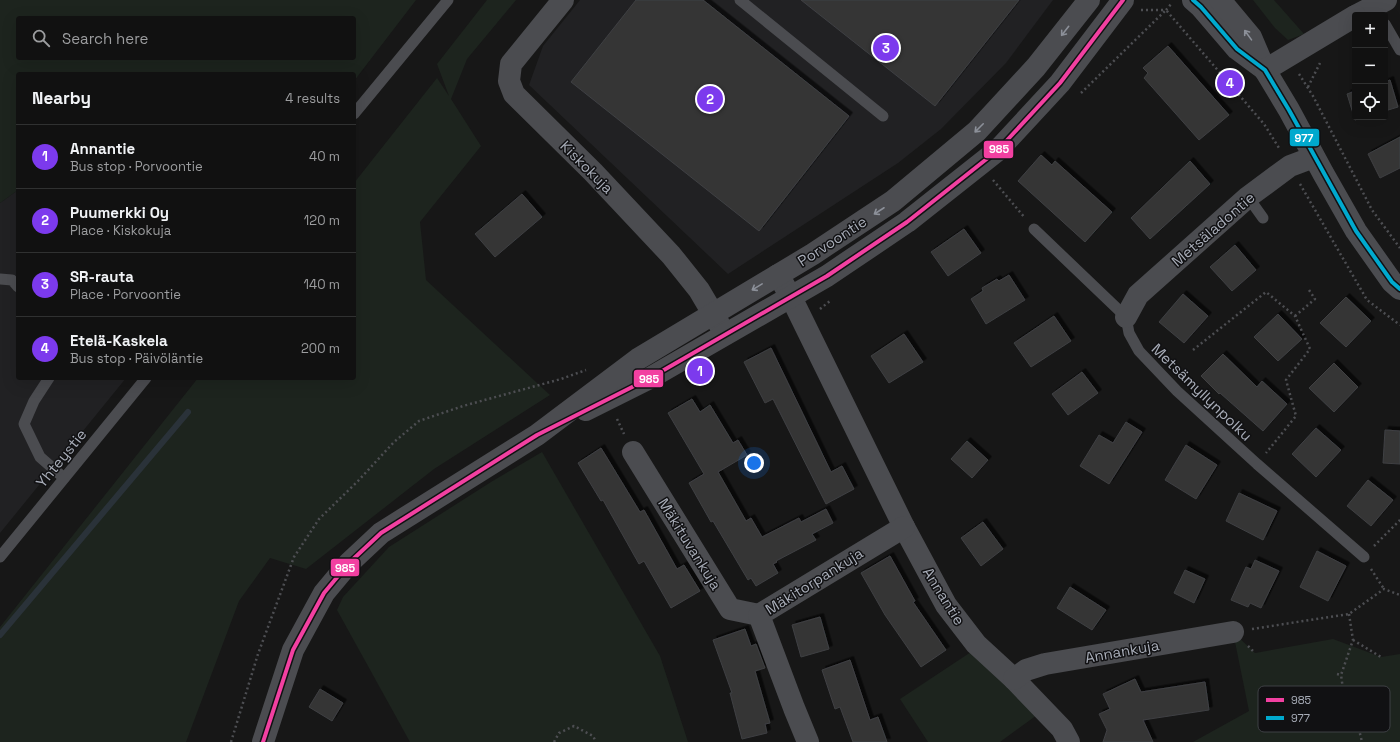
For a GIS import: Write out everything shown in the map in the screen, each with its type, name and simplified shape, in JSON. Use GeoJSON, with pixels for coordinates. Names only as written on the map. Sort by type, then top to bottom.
{"type":"FeatureCollection","features":[{"type":"Feature","properties":{"kind":"street","name":"Kiskokuja"},"geometry":{"type":"LineString","coordinates":[[563,0],[511,64],[509,81],[514,94],[593,172],[671,255],[699,290],[725,334]]}},
{"type":"Feature","properties":{"kind":"street","name":"Porvoontie"},"geometry":{"type":"LineString","coordinates":[[263,742],[293,650],[324,593],[349,563],[381,533],[537,435],[638,358],[813,254],[893,202],[977,131],[1036,67],[1089,0]]}},
{"type":"Feature","properties":{"kind":"street"},"geometry":{"type":"LineString","coordinates":[[1193,0],[1237,49],[1265,70]]}},
{"type":"Feature","properties":{"kind":"street"},"geometry":{"type":"LineString","coordinates":[[1220,0],[1251,37],[1265,70],[1289,110],[1356,231],[1392,282],[1400,289]]}},
{"type":"Feature","properties":{"kind":"street","name":"Porvoontie"},"geometry":{"type":"LineString","coordinates":[[537,435],[650,378],[827,276],[907,222],[998,150],[1060,83],[1130,3]]}},
{"type":"Feature","properties":{"kind":"street"},"geometry":{"type":"LineString","coordinates":[[1365,12],[1383,4]]}},
{"type":"Feature","properties":{"kind":"street"},"geometry":{"type":"LineString","coordinates":[[1265,70],[1352,18]]}},
{"type":"Feature","properties":{"kind":"street","name":"Metsäladontie"},"geometry":{"type":"LineString","coordinates":[[1126,317],[1138,295],[1248,197],[1290,166],[1314,157]]}},
{"type":"Feature","properties":{"kind":"street","name":"Annantie"},"geometry":{"type":"LineString","coordinates":[[778,275],[791,296],[904,526],[946,605],[976,644],[1014,679],[1062,729],[1069,742]]}},
{"type":"Feature","properties":{"kind":"street","name":"Mäkituvankuja"},"geometry":{"type":"LineString","coordinates":[[633,452],[730,610],[759,615]]}},
{"type":"Feature","properties":{"kind":"street","name":"Mäkitorpankuja"},"geometry":{"type":"LineString","coordinates":[[808,742],[759,615],[904,526]]}},
{"type":"Feature","properties":{"kind":"street","name":"Annankuja"},"geometry":{"type":"LineString","coordinates":[[1014,679],[1026,670],[1045,664],[1233,632]]}},
{"type":"Feature","properties":{"kind":"lane"},"geometry":{"type":"LineString","coordinates":[[356,112],[448,0]]}},
{"type":"Feature","properties":{"kind":"lane"},"geometry":{"type":"LineString","coordinates":[[740,0],[883,116]]}},
{"type":"Feature","properties":{"kind":"lane"},"geometry":{"type":"LineString","coordinates":[[1388,29],[1400,50]]}},
{"type":"Feature","properties":{"kind":"lane"},"geometry":{"type":"LineString","coordinates":[[1248,197],[1263,218]]}},
{"type":"Feature","properties":{"kind":"lane"},"geometry":{"type":"LineString","coordinates":[[1034,229],[1126,317]]}},
{"type":"Feature","properties":{"kind":"lane"},"geometry":{"type":"LineString","coordinates":[[0,279],[12,280],[16,285]]}},
{"type":"Feature","properties":{"kind":"lane","name":"Metsämyllynpolku"},"geometry":{"type":"LineString","coordinates":[[1126,317],[1128,333],[1139,352],[1177,391],[1256,464],[1364,557]]}},
{"type":"Feature","properties":{"kind":"lane"},"geometry":{"type":"LineString","coordinates":[[48,380],[34,401],[24,424],[40,457],[64,478]]}},
{"type":"Feature","properties":{"kind":"lane","name":"Yhteystie"},"geometry":{"type":"LineString","coordinates":[[0,556],[144,380]]}},
{"type":"Feature","properties":{"kind":"path"},"geometry":{"type":"LineString","coordinates":[[1076,98],[1175,0]]}},
{"type":"Feature","properties":{"kind":"path"},"geometry":{"type":"LineString","coordinates":[[1130,3],[1141,10],[1166,10],[1264,124],[1290,166],[1367,300],[1400,325]]}},
{"type":"Feature","properties":{"kind":"path"},"geometry":{"type":"LineString","coordinates":[[1288,55],[1313,96],[1372,210],[1400,248]]}},
{"type":"Feature","properties":{"kind":"path"},"geometry":{"type":"LineString","coordinates":[[986,184],[992,179],[1034,229]]}},
{"type":"Feature","properties":{"kind":"path"},"geometry":{"type":"LineString","coordinates":[[1295,316],[1315,299],[1309,290]]}},
{"type":"Feature","properties":{"kind":"path"},"geometry":{"type":"LineString","coordinates":[[1194,350],[1266,292],[1295,316],[1310,349],[1286,380],[1296,416],[1256,464]]}},
{"type":"Feature","properties":{"kind":"path"},"geometry":{"type":"LineString","coordinates":[[232,742],[258,654],[294,557],[319,519],[358,481],[394,442],[420,421],[463,406],[561,379],[588,369]]}},
{"type":"Feature","properties":{"kind":"path"},"geometry":{"type":"LineString","coordinates":[[1400,520],[1364,557],[1384,589],[1400,595]]}},
{"type":"Feature","properties":{"kind":"path"},"geometry":{"type":"LineString","coordinates":[[1233,632],[1349,614],[1384,589]]}},
{"type":"Feature","properties":{"kind":"path"},"geometry":{"type":"LineString","coordinates":[[1343,686],[1341,675],[1353,640],[1349,614]]}},
{"type":"Feature","properties":{"kind":"path"},"geometry":{"type":"LineString","coordinates":[[1353,640],[1381,657]]}},
{"type":"Feature","properties":{"kind":"path"},"geometry":{"type":"LineString","coordinates":[[1337,674],[1341,675]]}},
{"type":"Feature","properties":{"kind":"path"},"geometry":{"type":"LineString","coordinates":[[554,742],[559,733],[574,726],[594,736],[596,742]]}},
{"type":"Feature","properties":{"kind":"path"},"geometry":{"type":"LineString","coordinates":[[1360,732],[1362,742]]}},
{"type":"Feature","properties":{"kind":"shaded area"},"geometry":{"type":"Polygon","coordinates":[[[0,0],[416,0],[356,78],[356,72],[16,72],[16,191],[0,203],[0,0]]]}},
{"type":"Feature","properties":{"kind":"shaded area"},"geometry":{"type":"Polygon","coordinates":[[[487,0],[516,0],[467,59],[451,99],[481,146],[420,222],[426,280],[550,395],[434,469],[306,569],[270,558],[239,601],[186,742],[0,742],[0,627],[196,380],[356,380],[356,180],[437,78],[449,96],[437,64],[487,0]]]}},
{"type":"Feature","properties":{"kind":"shaded area"},"geometry":{"type":"Polygon","coordinates":[[[580,0],[1053,0],[1006,63],[941,129],[898,163],[728,274],[529,85],[543,46],[580,0]]]}},
{"type":"Feature","properties":{"kind":"shaded area"},"geometry":{"type":"Polygon","coordinates":[[[1253,0],[1274,0],[1304,34],[1288,40],[1275,28],[1253,0]]]}},
{"type":"Feature","properties":{"kind":"shaded area"},"geometry":{"type":"Polygon","coordinates":[[[16,191],[16,380],[124,380],[0,533],[0,203],[16,191]]]}},
{"type":"Feature","properties":{"kind":"shaded area"},"geometry":{"type":"Polygon","coordinates":[[[542,452],[660,656],[688,742],[410,742],[337,610],[343,597],[389,547],[491,482],[542,452]]]}},
{"type":"Feature","properties":{"kind":"shaded area"},"geometry":{"type":"Polygon","coordinates":[[[1233,632],[1255,653],[1333,639],[1381,657],[1400,654],[1400,742],[1193,742],[1249,711],[1233,632]]]}},
{"type":"Feature","properties":{"kind":"shaded area"},"geometry":{"type":"Polygon","coordinates":[[[971,652],[1037,715],[1000,742],[928,742],[900,699],[971,652]]]}},
{"type":"Feature","properties":{"kind":"building"},"geometry":{"type":"Polygon","coordinates":[[[636,0],[703,0],[849,116],[759,231],[571,82],[636,0]]]}},
{"type":"Feature","properties":{"kind":"building"},"geometry":{"type":"Polygon","coordinates":[[[801,0],[1019,0],[935,106],[801,0]]]}},
{"type":"Feature","properties":{"kind":"building"},"geometry":{"type":"Polygon","coordinates":[[[1168,46],[1229,115],[1199,140],[1144,78],[1148,73],[1143,68],[1168,46]]]}},
{"type":"Feature","properties":{"kind":"building"},"geometry":{"type":"Polygon","coordinates":[[[1390,80],[1398,107],[1388,110],[1388,84],[1388,81],[1390,80]]]}},
{"type":"Feature","properties":{"kind":"building"},"geometry":{"type":"Polygon","coordinates":[[[1352,92],[1352,110],[1347,94],[1352,92]]]}},
{"type":"Feature","properties":{"kind":"building"},"geometry":{"type":"Polygon","coordinates":[[[1400,137],[1400,168],[1380,178],[1368,154],[1400,137]]]}},
{"type":"Feature","properties":{"kind":"building"},"geometry":{"type":"Polygon","coordinates":[[[1041,155],[1052,165],[1055,161],[1112,212],[1085,242],[1018,181],[1041,155]]]}},
{"type":"Feature","properties":{"kind":"building"},"geometry":{"type":"Polygon","coordinates":[[[1190,161],[1210,184],[1150,239],[1131,218],[1190,161]]]}},
{"type":"Feature","properties":{"kind":"building"},"geometry":{"type":"Polygon","coordinates":[[[522,194],[542,217],[495,257],[475,234],[522,194]]]}},
{"type":"Feature","properties":{"kind":"building"},"geometry":{"type":"Polygon","coordinates":[[[964,229],[981,253],[948,276],[931,252],[964,229]]]}},
{"type":"Feature","properties":{"kind":"building"},"geometry":{"type":"Polygon","coordinates":[[[1235,245],[1256,270],[1232,291],[1210,267],[1235,245]]]}},
{"type":"Feature","properties":{"kind":"building"},"geometry":{"type":"Polygon","coordinates":[[[1009,275],[1025,300],[986,324],[971,299],[983,291],[982,288],[997,279],[999,281],[1009,275]]]}},
{"type":"Feature","properties":{"kind":"building"},"geometry":{"type":"Polygon","coordinates":[[[1183,294],[1208,316],[1184,343],[1159,322],[1183,294]]]}},
{"type":"Feature","properties":{"kind":"building"},"geometry":{"type":"Polygon","coordinates":[[[1346,297],[1371,321],[1346,347],[1320,323],[1346,297]]]}},
{"type":"Feature","properties":{"kind":"building"},"geometry":{"type":"Polygon","coordinates":[[[1278,314],[1302,339],[1278,361],[1254,337],[1278,314]]]}},
{"type":"Feature","properties":{"kind":"building"},"geometry":{"type":"Polygon","coordinates":[[[1054,316],[1071,341],[1031,367],[1014,343],[1054,316]]]}},
{"type":"Feature","properties":{"kind":"building"},"geometry":{"type":"Polygon","coordinates":[[[904,334],[923,362],[889,383],[871,356],[904,334]]]}},
{"type":"Feature","properties":{"kind":"building"},"geometry":{"type":"Polygon","coordinates":[[[771,348],[831,472],[842,466],[854,489],[826,504],[773,399],[765,403],[744,362],[771,348]]]}},
{"type":"Feature","properties":{"kind":"building"},"geometry":{"type":"Polygon","coordinates":[[[1223,354],[1257,387],[1262,381],[1287,404],[1263,431],[1220,393],[1219,394],[1201,376],[1223,354]]]}},
{"type":"Feature","properties":{"kind":"building"},"geometry":{"type":"Polygon","coordinates":[[[1334,363],[1358,387],[1334,412],[1309,388],[1334,363]]]}},
{"type":"Feature","properties":{"kind":"building"},"geometry":{"type":"Polygon","coordinates":[[[1082,372],[1098,393],[1068,415],[1052,394],[1082,372]]]}},
{"type":"Feature","properties":{"kind":"building"},"geometry":{"type":"Polygon","coordinates":[[[692,399],[700,412],[710,405],[733,443],[738,440],[747,455],[718,472],[746,521],[751,518],[762,537],[799,518],[801,522],[826,509],[833,523],[812,534],[816,540],[776,561],[777,562],[773,564],[778,573],[756,586],[751,578],[748,580],[713,521],[711,522],[689,483],[704,474],[668,413],[692,399]]]}},
{"type":"Feature","properties":{"kind":"building"},"geometry":{"type":"Polygon","coordinates":[[[1126,422],[1142,432],[1109,484],[1080,466],[1099,435],[1113,443],[1126,422]]]}},
{"type":"Feature","properties":{"kind":"building"},"geometry":{"type":"Polygon","coordinates":[[[1316,428],[1341,450],[1316,477],[1292,454],[1316,428]]]}},
{"type":"Feature","properties":{"kind":"building"},"geometry":{"type":"Polygon","coordinates":[[[1385,430],[1400,431],[1400,464],[1383,463],[1385,430]]]}},
{"type":"Feature","properties":{"kind":"building"},"geometry":{"type":"Polygon","coordinates":[[[967,441],[988,460],[972,478],[951,459],[967,441]]]}},
{"type":"Feature","properties":{"kind":"building"},"geometry":{"type":"Polygon","coordinates":[[[1186,445],[1217,465],[1196,499],[1165,480],[1186,445]]]}},
{"type":"Feature","properties":{"kind":"building"},"geometry":{"type":"Polygon","coordinates":[[[601,448],[640,512],[644,510],[677,569],[684,565],[700,591],[671,608],[644,561],[639,564],[603,500],[601,501],[578,463],[601,448]]]}},
{"type":"Feature","properties":{"kind":"building"},"geometry":{"type":"Polygon","coordinates":[[[1368,480],[1393,500],[1371,526],[1347,506],[1368,480]]]}},
{"type":"Feature","properties":{"kind":"building"},"geometry":{"type":"Polygon","coordinates":[[[1239,493],[1277,511],[1263,540],[1226,521],[1239,493]]]}},
{"type":"Feature","properties":{"kind":"building"},"geometry":{"type":"Polygon","coordinates":[[[983,522],[1003,549],[981,566],[961,538],[983,522]]]}},
{"type":"Feature","properties":{"kind":"building"},"geometry":{"type":"Polygon","coordinates":[[[1317,551],[1346,566],[1328,601],[1300,587],[1317,551]]]}},
{"type":"Feature","properties":{"kind":"building"},"geometry":{"type":"Polygon","coordinates":[[[890,556],[915,601],[913,602],[946,650],[921,667],[885,615],[861,573],[890,556]]]}},
{"type":"Feature","properties":{"kind":"building"},"geometry":{"type":"Polygon","coordinates":[[[1255,560],[1279,571],[1261,608],[1250,603],[1248,607],[1231,600],[1246,567],[1251,569],[1255,560]]]}},
{"type":"Feature","properties":{"kind":"building"},"geometry":{"type":"Polygon","coordinates":[[[1185,570],[1205,579],[1194,603],[1174,593],[1185,570]]]}},
{"type":"Feature","properties":{"kind":"building"},"geometry":{"type":"Polygon","coordinates":[[[1070,587],[1106,610],[1092,630],[1057,608],[1070,587]]]}},
{"type":"Feature","properties":{"kind":"building"},"geometry":{"type":"Polygon","coordinates":[[[820,617],[829,649],[801,657],[792,625],[820,617]]]}},
{"type":"Feature","properties":{"kind":"building"},"geometry":{"type":"Polygon","coordinates":[[[745,629],[751,646],[756,644],[765,668],[755,671],[770,723],[765,724],[767,733],[742,739],[730,693],[732,693],[713,640],[745,629]]]}},
{"type":"Feature","properties":{"kind":"building"},"geometry":{"type":"Polygon","coordinates":[[[850,660],[870,720],[878,717],[887,742],[853,742],[840,707],[835,709],[822,670],[850,660]]]}},
{"type":"Feature","properties":{"kind":"building"},"geometry":{"type":"Polygon","coordinates":[[[1135,679],[1141,692],[1205,682],[1209,710],[1143,720],[1153,742],[1103,742],[1107,730],[1099,714],[1110,709],[1103,694],[1135,679]]]}},
{"type":"Feature","properties":{"kind":"building"},"geometry":{"type":"Polygon","coordinates":[[[320,689],[343,703],[332,721],[309,707],[320,689]]]}},
{"type":"Feature","properties":{"kind":"waterway"},"geometry":{"type":"LineString","coordinates":[[0,635],[188,412]]}},
{"type":"Feature","properties":{"kind":"transit line","name":"985"},"geometry":{"type":"LineString","coordinates":[[263,742],[293,650],[324,593],[349,563],[381,533],[537,435],[650,378],[827,276],[907,222],[998,150],[1060,83],[1123,0]]}},
{"type":"Feature","properties":{"kind":"transit line","name":"977"},"geometry":{"type":"LineString","coordinates":[[1193,0],[1201,7],[1237,49],[1265,70],[1289,110],[1356,231],[1392,282],[1400,289]]}},
{"type":"Feature","properties":{"kind":"place","name":"SR-rauta"},"geometry":{"type":"Point","coordinates":[886,48]}},
{"type":"Feature","properties":{"kind":"place","name":"Etelä-Kaskela"},"geometry":{"type":"Point","coordinates":[1230,83]}},
{"type":"Feature","properties":{"kind":"place","name":"Puumerkki Oy"},"geometry":{"type":"Point","coordinates":[710,99]}},
{"type":"Feature","properties":{"kind":"place","name":"Annantie"},"geometry":{"type":"Point","coordinates":[700,371]}}]}
